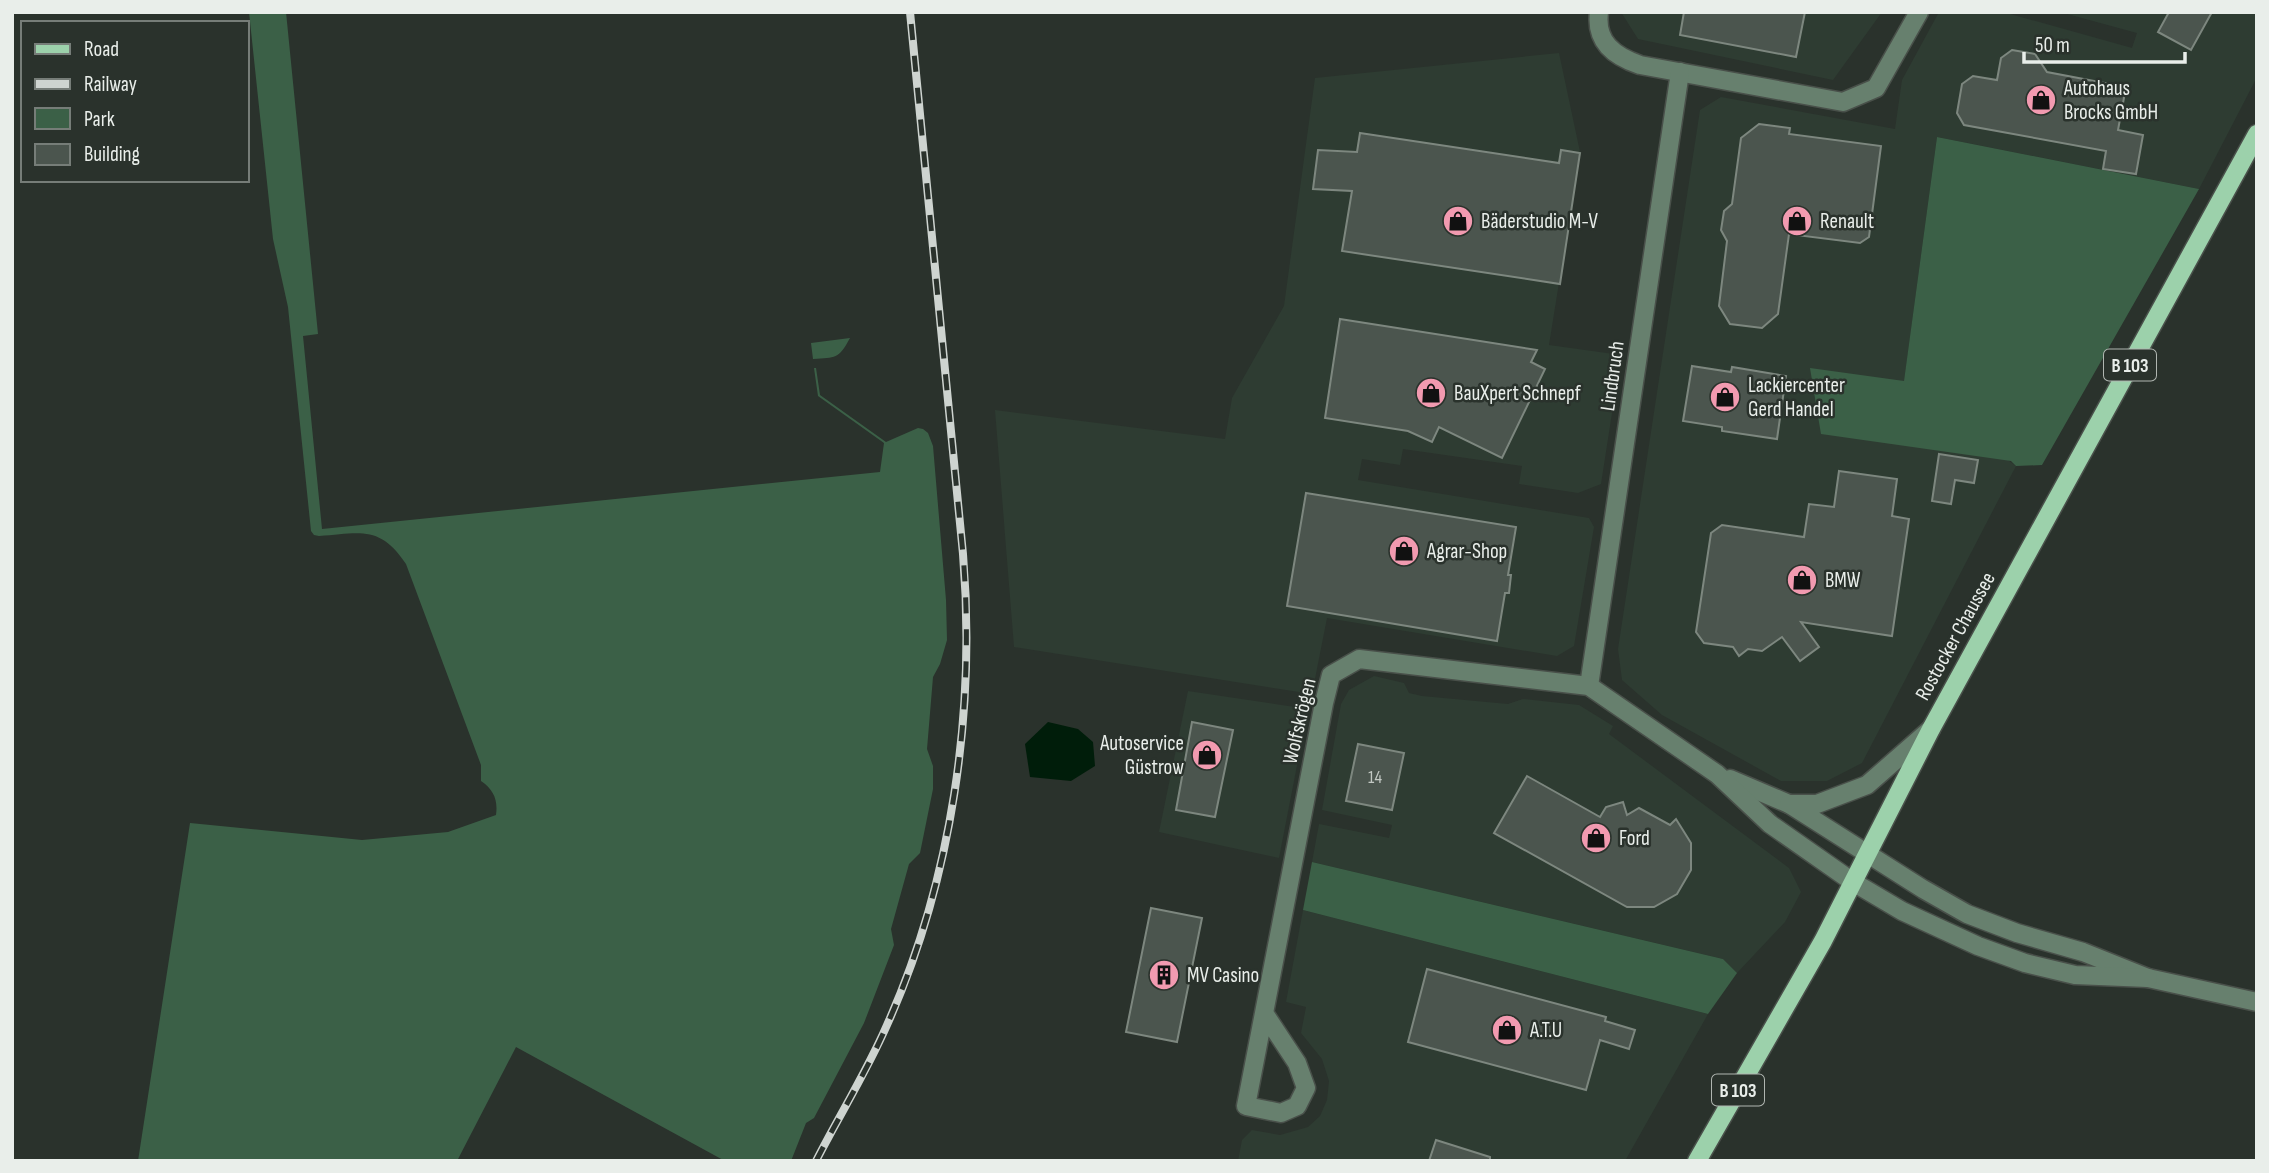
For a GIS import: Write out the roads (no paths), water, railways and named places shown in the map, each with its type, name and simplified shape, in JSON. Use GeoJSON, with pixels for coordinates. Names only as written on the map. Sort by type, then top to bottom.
{"type":"FeatureCollection","features":[{"type":"Feature","properties":{"kind":"main road","name":"Rostocker Chaussee"},"geometry":{"type":"LineString","coordinates":[[1697,1161],[1823,941],[1931,729],[2257,134]]}},
{"type":"Feature","properties":{"kind":"street"},"geometry":{"type":"LineString","coordinates":[[1599,12],[1597,22],[1602,41],[1619,57],[1640,65],[1843,102],[1876,88],[1919,12]]}},
{"type":"Feature","properties":{"kind":"street","name":"Lindbruch"},"geometry":{"type":"LineString","coordinates":[[1589,686],[1680,72]]}},
{"type":"Feature","properties":{"kind":"street","name":"Wolfskrögen"},"geometry":{"type":"LineString","coordinates":[[1264,1013],[1297,1063],[1306,1087],[1297,1106],[1282,1113],[1247,1106],[1264,1013],[1331,675],[1359,659],[1589,686],[1717,774],[1770,824],[1902,911],[1979,946],[2025,963],[2075,975],[2148,978]]}},
{"type":"Feature","properties":{"kind":"street","name":"Wolfskrögen"},"geometry":{"type":"LineString","coordinates":[[1789,804],[1817,804],[1867,785],[1931,729]]}},
{"type":"Feature","properties":{"kind":"street","name":"Wolfskrögen"},"geometry":{"type":"LineString","coordinates":[[1717,774],[1789,804],[1923,890],[1967,914],[2017,933],[2083,952],[2148,978]]}},
{"type":"Feature","properties":{"kind":"street"},"geometry":{"type":"LineString","coordinates":[[2148,978],[2257,1002]]}},
{"type":"Feature","properties":{"kind":"railway"},"geometry":{"type":"LineString","coordinates":[[816,1161],[879,1042],[909,970],[943,854],[962,734],[966,673],[963,554],[910,12]]}},
{"type":"Feature","properties":{"kind":"place","name":"Autohaus Brocks GmbH"},"geometry":{"type":"Point","coordinates":[2041,100]}},
{"type":"Feature","properties":{"kind":"place","name":"Bäderstudio M-V"},"geometry":{"type":"Point","coordinates":[1458,221]}},
{"type":"Feature","properties":{"kind":"place","name":"Renault"},"geometry":{"type":"Point","coordinates":[1797,221]}},
{"type":"Feature","properties":{"kind":"place","name":"BauXpert Schnepf"},"geometry":{"type":"Point","coordinates":[1431,393]}},
{"type":"Feature","properties":{"kind":"place","name":"Lackiercenter Gerd Handel"},"geometry":{"type":"Point","coordinates":[1725,397]}},
{"type":"Feature","properties":{"kind":"place","name":"Agrar-Shop"},"geometry":{"type":"Point","coordinates":[1404,551]}},
{"type":"Feature","properties":{"kind":"place","name":"BMW"},"geometry":{"type":"Point","coordinates":[1802,580]}},
{"type":"Feature","properties":{"kind":"place","name":"Autoservice Güstrow"},"geometry":{"type":"Point","coordinates":[1207,755]}},
{"type":"Feature","properties":{"kind":"place","name":"Ford"},"geometry":{"type":"Point","coordinates":[1596,838]}},
{"type":"Feature","properties":{"kind":"place","name":"MV Casino"},"geometry":{"type":"Point","coordinates":[1164,975]}},
{"type":"Feature","properties":{"kind":"place","name":"A.T.U"},"geometry":{"type":"Point","coordinates":[1507,1030]}}]}
